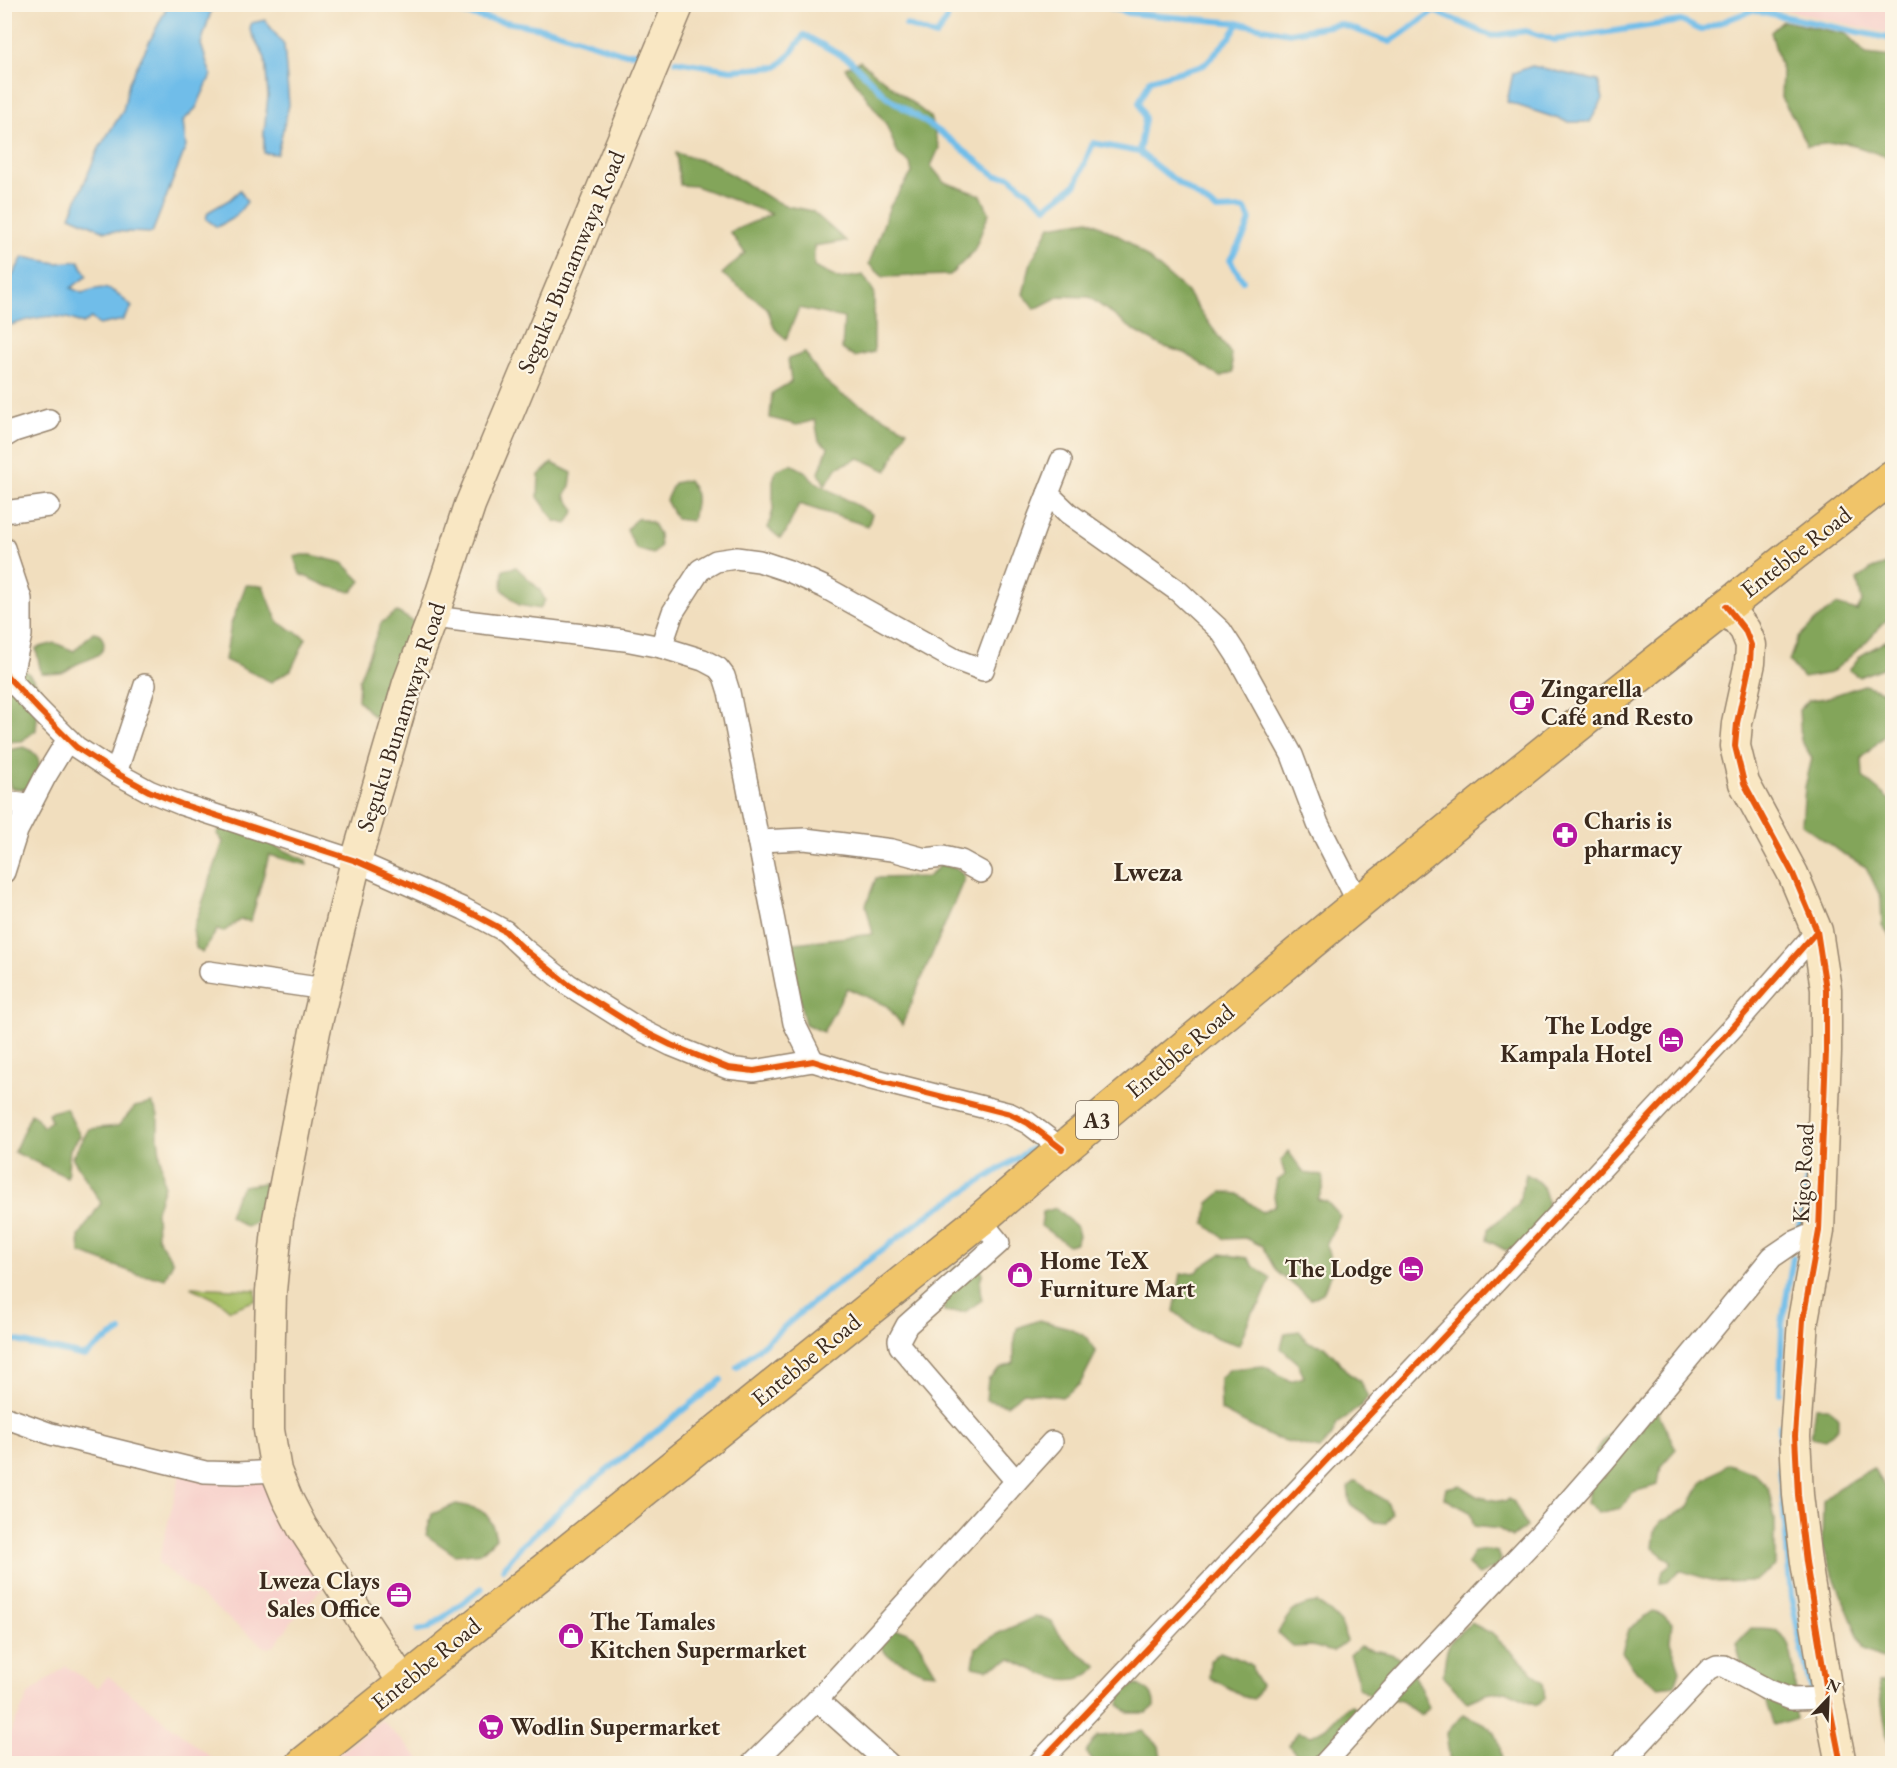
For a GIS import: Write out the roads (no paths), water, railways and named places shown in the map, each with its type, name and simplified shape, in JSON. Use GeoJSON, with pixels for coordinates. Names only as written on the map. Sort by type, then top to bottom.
{"type":"FeatureCollection","features":[{"type":"Feature","properties":{"kind":"main road","name":"Seguku Bunamwaya Road"},"geometry":{"type":"LineString","coordinates":[[403,1682],[302,1527],[276,1470],[269,1430],[271,1291],[285,1184],[325,989],[356,861],[408,683],[433,617],[470,505],[678,5]]}},
{"type":"Feature","properties":{"kind":"main road","name":"Entebbe Road"},"geometry":{"type":"LineString","coordinates":[[303,1764],[980,1220],[1358,902],[1726,606],[1893,477]]}},
{"type":"Feature","properties":{"kind":"main road","name":"Kigo Road"},"geometry":{"type":"LineString","coordinates":[[1726,606],[1745,630],[1751,645],[1750,663],[1737,723],[1735,746],[1744,783],[1793,874],[1816,932],[1826,989],[1826,1052],[1819,1231],[1803,1320],[1795,1436],[1798,1495],[1806,1562],[1841,1764]]}},
{"type":"Feature","properties":{"kind":"street"},"geometry":{"type":"LineString","coordinates":[[4,437],[14,431],[49,420]]}},
{"type":"Feature","properties":{"kind":"street"},"geometry":{"type":"LineString","coordinates":[[661,647],[673,612],[700,570],[716,561],[736,558],[759,561],[789,571],[824,587],[954,659],[983,670],[1061,461]]}},
{"type":"Feature","properties":{"kind":"street"},"geometry":{"type":"LineString","coordinates":[[1048,494],[1068,513],[1178,591],[1221,631],[1292,755],[1318,824],[1358,902]]}},
{"type":"Feature","properties":{"kind":"street"},"geometry":{"type":"LineString","coordinates":[[4,512],[50,506]]}},
{"type":"Feature","properties":{"kind":"street"},"geometry":{"type":"LineString","coordinates":[[4,548],[21,599],[21,635],[8,676],[76,747],[116,773],[181,804],[356,861],[464,909],[498,926],[569,985],[639,1029],[671,1045],[728,1068],[754,1071],[813,1060],[868,1078],[1010,1114],[1028,1123],[1062,1149]]}},
{"type":"Feature","properties":{"kind":"street"},"geometry":{"type":"LineString","coordinates":[[433,617],[625,640],[661,647],[703,660],[718,668],[724,676],[729,692],[794,1023],[813,1060]]}},
{"type":"Feature","properties":{"kind":"street"},"geometry":{"type":"LineString","coordinates":[[116,773],[145,685]]}},
{"type":"Feature","properties":{"kind":"street"},"geometry":{"type":"LineString","coordinates":[[4,872],[17,831],[68,739]]}},
{"type":"Feature","properties":{"kind":"street"},"geometry":{"type":"LineString","coordinates":[[4,802],[30,805]]}},
{"type":"Feature","properties":{"kind":"street"},"geometry":{"type":"LineString","coordinates":[[758,841],[805,839],[892,850],[925,859],[943,857],[961,861],[981,872]]}},
{"type":"Feature","properties":{"kind":"street"},"geometry":{"type":"LineString","coordinates":[[1038,1764],[1488,1290],[1734,1026],[1816,932]]}},
{"type":"Feature","properties":{"kind":"street"},"geometry":{"type":"LineString","coordinates":[[209,972],[325,989]]}},
{"type":"Feature","properties":{"kind":"street"},"geometry":{"type":"LineString","coordinates":[[980,1220],[999,1242],[907,1325],[899,1340],[900,1346],[1016,1481]]}},
{"type":"Feature","properties":{"kind":"street"},"geometry":{"type":"LineString","coordinates":[[1324,1764],[1540,1534],[1604,1461],[1772,1257],[1794,1242],[1819,1231]]}},
{"type":"Feature","properties":{"kind":"street"},"geometry":{"type":"LineString","coordinates":[[4,1417],[51,1434],[205,1472],[238,1473],[276,1470]]}},
{"type":"Feature","properties":{"kind":"street"},"geometry":{"type":"LineString","coordinates":[[752,1764],[817,1700],[1052,1442]]}},
{"type":"Feature","properties":{"kind":"street"},"geometry":{"type":"LineString","coordinates":[[1621,1764],[1709,1670],[1717,1666],[1731,1669],[1768,1690],[1791,1699],[1828,1698]]}},
{"type":"Feature","properties":{"kind":"street"},"geometry":{"type":"LineString","coordinates":[[817,1700],[890,1764]]}},
{"type":"Feature","properties":{"kind":"water"},"geometry":{"type":"Polygon","coordinates":[[[168,5],[213,5],[201,44],[211,75],[196,108],[183,121],[186,147],[152,233],[105,231],[70,216],[99,148],[123,111],[129,82],[168,5]]]}},
{"type":"Feature","properties":{"kind":"water"},"geometry":{"type":"Polygon","coordinates":[[[265,20],[284,45],[289,105],[277,154],[264,153],[268,96],[265,58],[250,30],[251,23],[265,20]]]}},
{"type":"Feature","properties":{"kind":"water"},"geometry":{"type":"Polygon","coordinates":[[[1532,66],[1598,81],[1603,99],[1590,122],[1568,122],[1507,102],[1513,73],[1532,66]]]}},
{"type":"Feature","properties":{"kind":"water"},"geometry":{"type":"Polygon","coordinates":[[[240,190],[247,202],[235,217],[217,227],[206,219],[208,212],[229,200],[240,190]]]}},
{"type":"Feature","properties":{"kind":"water"},"geometry":{"type":"Polygon","coordinates":[[[23,257],[57,263],[79,261],[87,276],[71,288],[82,293],[104,288],[115,292],[132,307],[123,320],[99,325],[91,318],[83,324],[56,316],[11,325],[5,322],[5,289],[23,257]]]}},
{"type":"Feature","properties":{"kind":"waterway"},"geometry":{"type":"LineString","coordinates":[[425,4],[551,30],[622,53],[638,53]]}},
{"type":"Feature","properties":{"kind":"waterway"},"geometry":{"type":"LineString","coordinates":[[906,25],[936,36],[947,20],[947,11],[956,5],[989,8],[992,4]]}},
{"type":"Feature","properties":{"kind":"waterway"},"geometry":{"type":"LineString","coordinates":[[1099,4],[1128,13],[1239,23]]}},
{"type":"Feature","properties":{"kind":"waterway"},"geometry":{"type":"LineString","coordinates":[[676,61],[731,70],[777,67],[788,57],[804,35],[850,60],[887,97],[943,134],[996,176],[1009,176],[1046,207],[1076,184],[1093,143],[1139,152],[1145,119],[1139,102],[1150,80],[1204,65],[1230,37],[1239,23],[1289,33],[1340,24],[1390,42],[1434,11],[1492,36],[1526,31],[1554,40],[1681,21],[1701,30],[1753,10],[1892,39]]}},
{"type":"Feature","properties":{"kind":"waterway"},"geometry":{"type":"LineString","coordinates":[[1139,152],[1217,210],[1245,209],[1250,220],[1230,260],[1243,281]]}},
{"type":"Feature","properties":{"kind":"waterway"},"geometry":{"type":"LineString","coordinates":[[737,1367],[812,1303],[932,1212],[1041,1143]]}},
{"type":"Feature","properties":{"kind":"waterway"},"geometry":{"type":"LineString","coordinates":[[1800,1226],[1807,1176]]}},
{"type":"Feature","properties":{"kind":"waterway"},"geometry":{"type":"LineString","coordinates":[[1780,1393],[1782,1324],[1793,1257]]}},
{"type":"Feature","properties":{"kind":"waterway"},"geometry":{"type":"LineString","coordinates":[[4,1337],[85,1356],[121,1331]]}},
{"type":"Feature","properties":{"kind":"waterway"},"geometry":{"type":"LineString","coordinates":[[503,1569],[519,1548],[576,1495],[721,1380]]}},
{"type":"Feature","properties":{"kind":"waterway"},"geometry":{"type":"LineString","coordinates":[[1780,1425],[1780,1464],[1791,1597],[1812,1695]]}},
{"type":"Feature","properties":{"kind":"waterway"},"geometry":{"type":"LineString","coordinates":[[418,1631],[429,1628],[482,1588]]}},
{"type":"Feature","properties":{"kind":"waterway"},"geometry":{"type":"LineString","coordinates":[[1822,1743],[1825,1764]]}},
{"type":"Feature","properties":{"kind":"place","name":"Zingarella Café and Resto"},"geometry":{"type":"Point","coordinates":[1522,703]}},
{"type":"Feature","properties":{"kind":"place","name":"Charis is pharmacy"},"geometry":{"type":"Point","coordinates":[1565,835]}},
{"type":"Feature","properties":{"kind":"place","name":"The Lodge Kampala Hotel"},"geometry":{"type":"Point","coordinates":[1671,1040]}},
{"type":"Feature","properties":{"kind":"place","name":"The Lodge"},"geometry":{"type":"Point","coordinates":[1411,1269]}},
{"type":"Feature","properties":{"kind":"place","name":"Home TeX Furniture Mart"},"geometry":{"type":"Point","coordinates":[1020,1275]}},
{"type":"Feature","properties":{"kind":"place","name":"Lweza Clays Sales Office"},"geometry":{"type":"Point","coordinates":[399,1595]}},
{"type":"Feature","properties":{"kind":"place","name":"The Tamales Kitchen Supermarket"},"geometry":{"type":"Point","coordinates":[571,1636]}},
{"type":"Feature","properties":{"kind":"place","name":"Wodlin Supermarket"},"geometry":{"type":"Point","coordinates":[491,1727]}},
{"type":"Feature","properties":{"kind":"district","name":"Lweza"},"geometry":{"type":"Point","coordinates":[1148,872]}}]}
